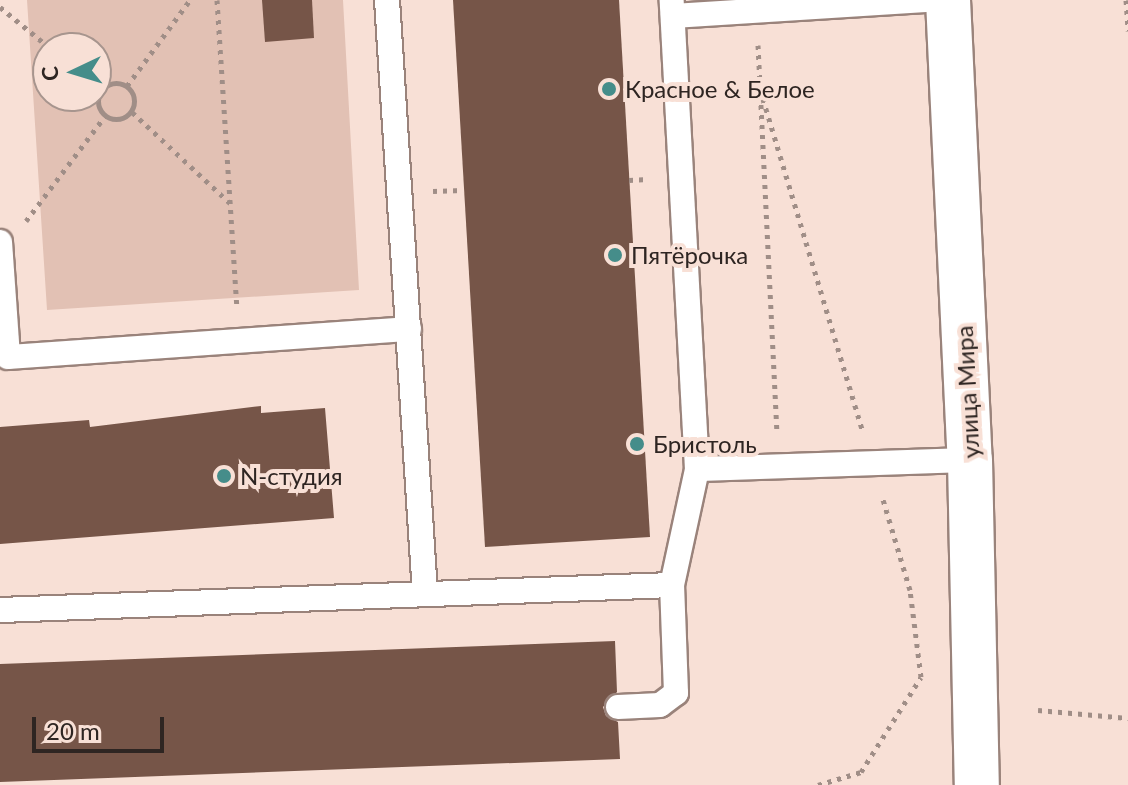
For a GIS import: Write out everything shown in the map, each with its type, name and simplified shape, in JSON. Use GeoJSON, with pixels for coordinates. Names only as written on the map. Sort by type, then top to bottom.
{"type":"FeatureCollection","features":[{"type":"Feature","properties":{"kind":"main road","name":"улица Мира"},"geometry":{"type":"LineString","coordinates":[[948,0],[970,460],[977,785]]}},
{"type":"Feature","properties":{"kind":"lane"},"geometry":{"type":"LineString","coordinates":[[387,0],[425,594]]}},
{"type":"Feature","properties":{"kind":"lane"},"geometry":{"type":"LineString","coordinates":[[618,707],[660,705],[676,693],[672,585],[697,469],[673,8],[756,11],[925,0]]}},
{"type":"Feature","properties":{"kind":"lane"},"geometry":{"type":"LineString","coordinates":[[0,242],[8,357],[409,329]]}},
{"type":"Feature","properties":{"kind":"lane"},"geometry":{"type":"LineString","coordinates":[[697,469],[871,459],[970,460]]}},
{"type":"Feature","properties":{"kind":"lane"},"geometry":{"type":"LineString","coordinates":[[0,610],[672,585]]}},
{"type":"Feature","properties":{"kind":"path"},"geometry":{"type":"LineString","coordinates":[[127,86],[190,0]]}},
{"type":"Feature","properties":{"kind":"path"},"geometry":{"type":"LineString","coordinates":[[217,0],[239,341]]}},
{"type":"Feature","properties":{"kind":"path"},"geometry":{"type":"LineString","coordinates":[[1126,0],[1128,31]]}},
{"type":"Feature","properties":{"kind":"path"},"geometry":{"type":"LineString","coordinates":[[0,7],[32,33]]}},
{"type":"Feature","properties":{"kind":"path"},"geometry":{"type":"LineString","coordinates":[[756,11],[779,464]]}},
{"type":"Feature","properties":{"kind":"path"},"geometry":{"type":"LineString","coordinates":[[112,84],[127,86],[133,93],[132,112]]}},
{"type":"Feature","properties":{"kind":"path"},"geometry":{"type":"LineString","coordinates":[[760,89],[910,590],[921,677],[861,772],[818,785]]}},
{"type":"Feature","properties":{"kind":"path"},"geometry":{"type":"LineString","coordinates":[[102,112],[105,116],[124,118],[132,112]]}},
{"type":"Feature","properties":{"kind":"path"},"geometry":{"type":"LineString","coordinates":[[132,112],[230,203]]}},
{"type":"Feature","properties":{"kind":"path"},"geometry":{"type":"LineString","coordinates":[[1,254],[105,116]]}},
{"type":"Feature","properties":{"kind":"path"},"geometry":{"type":"LineString","coordinates":[[1038,710],[1128,718]]}},
{"type":"Feature","properties":{"kind":"shaded area"},"geometry":{"type":"Polygon","coordinates":[[[27,0],[343,0],[359,290],[47,310],[34,112],[112,112],[112,32],[32,32],[32,78],[27,0]]]}},
{"type":"Feature","properties":{"kind":"building"},"geometry":{"type":"Polygon","coordinates":[[[262,0],[312,0],[314,38],[265,42],[262,0]]]}},
{"type":"Feature","properties":{"kind":"building"},"geometry":{"type":"Polygon","coordinates":[[[453,0],[619,0],[650,537],[485,547],[453,0]]]}},
{"type":"Feature","properties":{"kind":"building"},"geometry":{"type":"Polygon","coordinates":[[[261,406],[261,413],[325,408],[334,518],[0,544],[0,427],[89,420],[90,427],[261,406]]]}},
{"type":"Feature","properties":{"kind":"building"},"geometry":{"type":"Polygon","coordinates":[[[615,641],[617,692],[603,707],[606,716],[618,722],[620,759],[0,782],[0,664],[615,641]]]}},
{"type":"Feature","properties":{"kind":"place","name":"Красное & Белое"},"geometry":{"type":"Point","coordinates":[609,89]}},
{"type":"Feature","properties":{"kind":"place","name":"Пятёрочка"},"geometry":{"type":"Point","coordinates":[615,255]}},
{"type":"Feature","properties":{"kind":"place","name":"Бристоль"},"geometry":{"type":"Point","coordinates":[637,444]}},
{"type":"Feature","properties":{"kind":"place","name":"N-студия"},"geometry":{"type":"Point","coordinates":[224,476]}}]}
